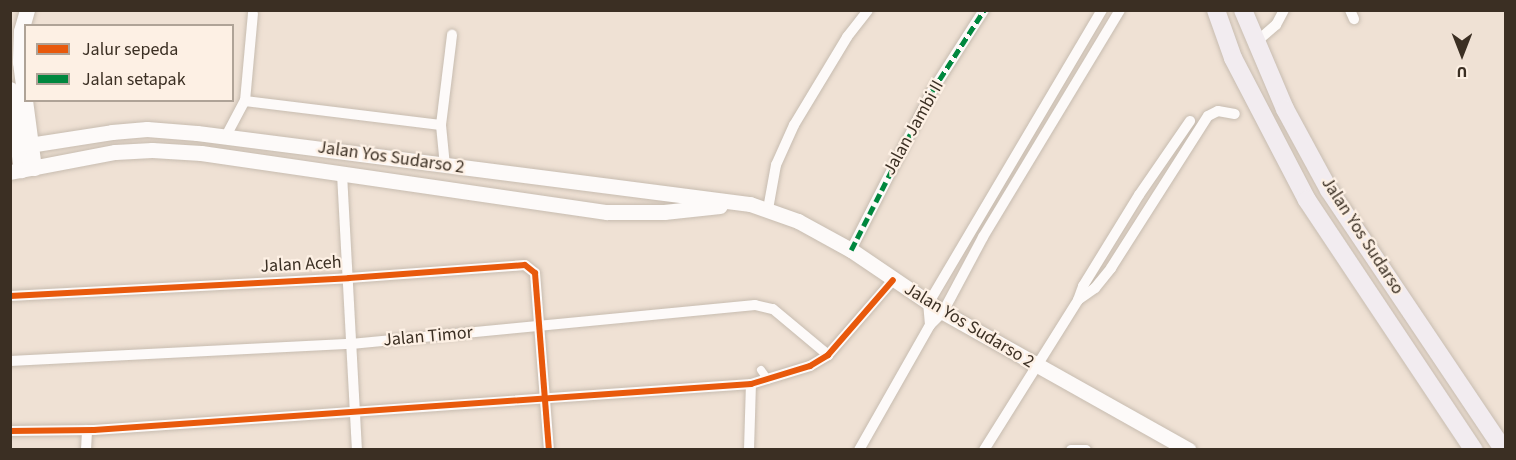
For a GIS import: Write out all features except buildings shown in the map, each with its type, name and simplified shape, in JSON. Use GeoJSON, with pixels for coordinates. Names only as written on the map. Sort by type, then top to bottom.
{"type":"FeatureCollection","features":[{"type":"Feature","properties":{"kind":"main road"},"geometry":{"type":"LineString","coordinates":[[10,60],[13,31],[19,10]]}},
{"type":"Feature","properties":{"kind":"main road"},"geometry":{"type":"LineString","coordinates":[[22,170],[20,62],[21,31],[27,10]]}},
{"type":"Feature","properties":{"kind":"main road","name":"Jalan Yos Sudarso"},"geometry":{"type":"LineString","coordinates":[[1216,10],[1233,58],[1307,200],[1474,450]]}},
{"type":"Feature","properties":{"kind":"main road","name":"Jalan Yos Sudarso"},"geometry":{"type":"LineString","coordinates":[[1243,10],[1255,43],[1291,120],[1329,190],[1504,450]]}},
{"type":"Feature","properties":{"kind":"main road"},"geometry":{"type":"LineString","coordinates":[[10,88],[20,145]]}},
{"type":"Feature","properties":{"kind":"main road"},"geometry":{"type":"LineString","coordinates":[[1270,131],[1291,120]]}},
{"type":"Feature","properties":{"kind":"main road","name":"Jalan Yos Sudarso 2"},"geometry":{"type":"LineString","coordinates":[[20,145],[147,129],[226,136],[427,164],[750,204],[798,221],[851,250],[928,304],[1189,450]]}},
{"type":"Feature","properties":{"kind":"main road","name":"Jalan Yos Sudarso 2"},"geometry":{"type":"LineString","coordinates":[[22,170],[115,152],[152,150],[201,153],[425,188],[607,212],[664,212],[750,204]]}},
{"type":"Feature","properties":{"kind":"main road"},"geometry":{"type":"LineString","coordinates":[[425,188],[427,164]]}},
{"type":"Feature","properties":{"kind":"main road"},"geometry":{"type":"LineString","coordinates":[[1343,255],[1363,239]]}},
{"type":"Feature","properties":{"kind":"street"},"geometry":{"type":"LineString","coordinates":[[768,209],[776,165],[794,125],[847,38],[868,10]]}},
{"type":"Feature","properties":{"kind":"street","name":"Jalan Jambi II"},"geometry":{"type":"LineString","coordinates":[[851,250],[932,91],[984,10]]}},
{"type":"Feature","properties":{"kind":"street"},"geometry":{"type":"LineString","coordinates":[[930,325],[928,304],[1102,10]]}},
{"type":"Feature","properties":{"kind":"street"},"geometry":{"type":"LineString","coordinates":[[858,450],[930,325],[943,312],[983,237],[1120,10]]}},
{"type":"Feature","properties":{"kind":"street"},"geometry":{"type":"LineString","coordinates":[[1255,43],[1276,25],[1284,10]]}},
{"type":"Feature","properties":{"kind":"street"},"geometry":{"type":"LineString","coordinates":[[226,136],[245,101],[253,13]]}},
{"type":"Feature","properties":{"kind":"street"},"geometry":{"type":"LineString","coordinates":[[445,166],[441,125],[452,35]]}},
{"type":"Feature","properties":{"kind":"street"},"geometry":{"type":"LineString","coordinates":[[245,101],[441,125]]}},
{"type":"Feature","properties":{"kind":"street"},"geometry":{"type":"LineString","coordinates":[[1078,300],[1095,288],[1111,268],[1208,116],[1218,111],[1235,114]]}},
{"type":"Feature","properties":{"kind":"street"},"geometry":{"type":"LineString","coordinates":[[984,450],[1035,365],[1078,300],[1083,286],[1139,195],[1190,121]]}},
{"type":"Feature","properties":{"kind":"street"},"geometry":{"type":"LineString","coordinates":[[342,174],[357,450]]}},
{"type":"Feature","properties":{"kind":"street","name":"Jalan Aceh"},"geometry":{"type":"LineString","coordinates":[[10,296],[349,278],[525,265],[535,273],[543,397],[549,450]]}},
{"type":"Feature","properties":{"kind":"street"},"geometry":{"type":"LineString","coordinates":[[10,431],[87,430],[751,384],[810,366],[828,355],[893,280]]}},
{"type":"Feature","properties":{"kind":"street","name":"Jalan Timor"},"geometry":{"type":"LineString","coordinates":[[10,361],[351,344],[764,306],[780,314],[828,355]]}},
{"type":"Feature","properties":{"kind":"street"},"geometry":{"type":"LineString","coordinates":[[761,370],[768,380]]}},
{"type":"Feature","properties":{"kind":"street"},"geometry":{"type":"LineString","coordinates":[[749,450],[751,384]]}},
{"type":"Feature","properties":{"kind":"street"},"geometry":{"type":"LineString","coordinates":[[86,450],[87,430]]}},
{"type":"Feature","properties":{"kind":"street"},"geometry":{"type":"LineString","coordinates":[[1071,450],[1086,450]]}},
{"type":"Feature","properties":{"kind":"marked path"},"geometry":{"type":"LineString","coordinates":[[851,250],[932,91],[984,10]]}},
{"type":"Feature","properties":{"kind":"cycle path"},"geometry":{"type":"LineString","coordinates":[[10,296],[349,278],[525,265],[535,273],[549,450]]}},
{"type":"Feature","properties":{"kind":"cycle path"},"geometry":{"type":"LineString","coordinates":[[10,431],[94,430],[751,384],[810,366],[828,355],[893,280]]}}]}
